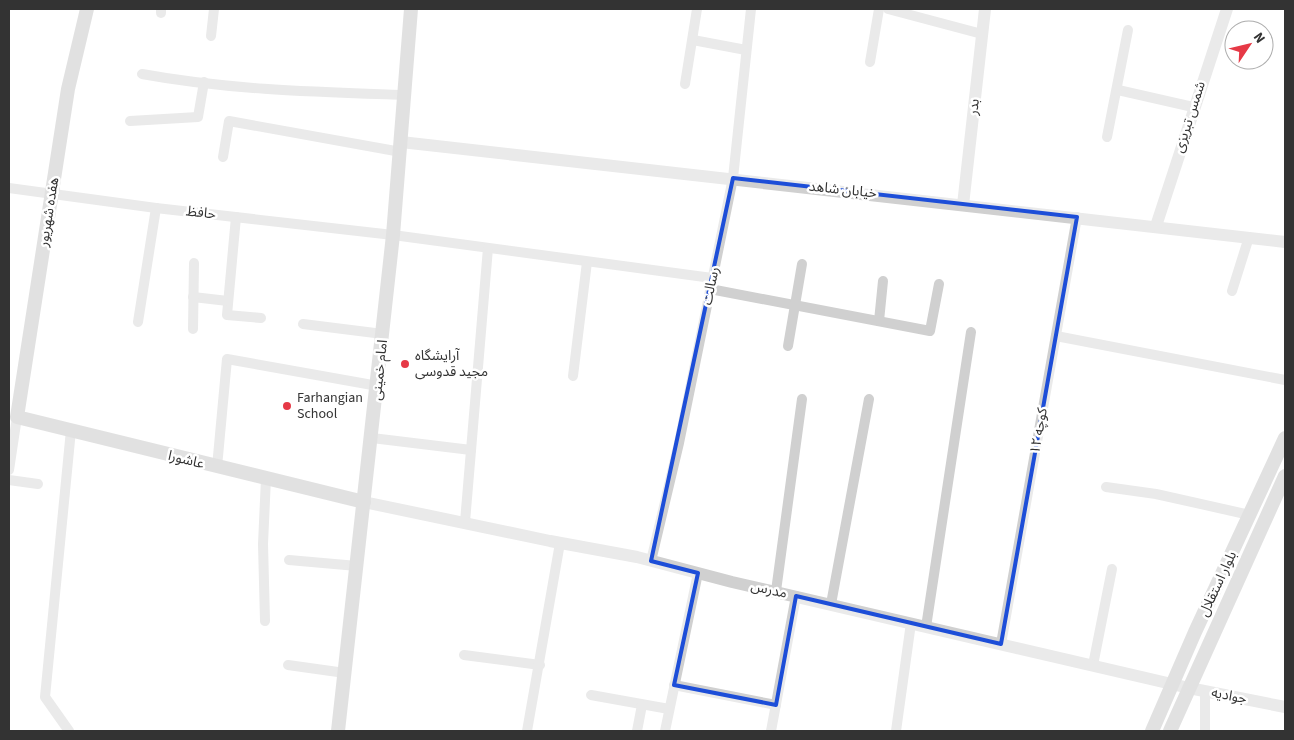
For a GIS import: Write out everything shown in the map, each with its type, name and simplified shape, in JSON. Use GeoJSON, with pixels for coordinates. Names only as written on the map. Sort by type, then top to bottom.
{"type":"FeatureCollection","features":[{"type":"Feature","properties":{"kind":"main road","name":"هفده شهریور"},"geometry":{"type":"LineString","coordinates":[[13,416],[52,195],[68,89],[87,9]]}},
{"type":"Feature","properties":{"kind":"main road","name":"امام خمینی"},"geometry":{"type":"LineString","coordinates":[[338,731],[378,386],[393,236],[406,95],[410,9]]}},
{"type":"Feature","properties":{"kind":"main road","name":"عاشورا"},"geometry":{"type":"LineString","coordinates":[[13,416],[217,468],[364,502]]}},
{"type":"Feature","properties":{"kind":"main road","name":"بلوار استقلال"},"geometry":{"type":"LineString","coordinates":[[1152,731],[1285,438]]}},
{"type":"Feature","properties":{"kind":"main road","name":"بلوار استقلال"},"geometry":{"type":"LineString","coordinates":[[1170,731],[1285,476]]}},
{"type":"Feature","properties":{"kind":"street"},"geometry":{"type":"LineString","coordinates":[[212,36],[214,9]]}},
{"type":"Feature","properties":{"kind":"street"},"geometry":{"type":"LineString","coordinates":[[685,84],[697,9]]}},
{"type":"Feature","properties":{"kind":"street","name":"رسالت"},"geometry":{"type":"LineString","coordinates":[[651,560],[679,443],[733,178],[751,9]]}},
{"type":"Feature","properties":{"kind":"street"},"geometry":{"type":"LineString","coordinates":[[870,62],[879,9]]}},
{"type":"Feature","properties":{"kind":"street"},"geometry":{"type":"LineString","coordinates":[[888,9],[982,34]]}},
{"type":"Feature","properties":{"kind":"street","name":"بدر"},"geometry":{"type":"LineString","coordinates":[[963,205],[985,9]]}},
{"type":"Feature","properties":{"kind":"street","name":"شمس تبریزی"},"geometry":{"type":"LineString","coordinates":[[1156,226],[1226,9]]}},
{"type":"Feature","properties":{"kind":"street"},"geometry":{"type":"LineString","coordinates":[[1106,137],[1118,90],[1128,30]]}},
{"type":"Feature","properties":{"kind":"street"},"geometry":{"type":"LineString","coordinates":[[693,40],[746,50]]}},
{"type":"Feature","properties":{"kind":"street"},"geometry":{"type":"LineString","coordinates":[[142,74],[294,91],[406,95]]}},
{"type":"Feature","properties":{"kind":"street"},"geometry":{"type":"LineString","coordinates":[[130,121],[198,117],[204,82]]}},
{"type":"Feature","properties":{"kind":"street"},"geometry":{"type":"LineString","coordinates":[[1118,90],[1193,107]]}},
{"type":"Feature","properties":{"kind":"street"},"geometry":{"type":"LineString","coordinates":[[223,157],[229,120],[401,147]]}},
{"type":"Feature","properties":{"kind":"street","name":"خیابان شاهد"},"geometry":{"type":"LineString","coordinates":[[401,147],[733,178],[1285,242]]}},
{"type":"Feature","properties":{"kind":"street","name":"حافظ"},"geometry":{"type":"LineString","coordinates":[[9,188],[587,262],[711,284],[794,305],[930,331],[939,284]]}},
{"type":"Feature","properties":{"kind":"street"},"geometry":{"type":"LineString","coordinates":[[138,322],[156,208]]}},
{"type":"Feature","properties":{"kind":"street"},"geometry":{"type":"LineString","coordinates":[[236,217],[227,315],[261,318]]}},
{"type":"Feature","properties":{"kind":"street","name":"کوچه ۱۲"},"geometry":{"type":"LineString","coordinates":[[1001,644],[1077,217]]}},
{"type":"Feature","properties":{"kind":"street"},"geometry":{"type":"LineString","coordinates":[[1232,291],[1249,237]]}},
{"type":"Feature","properties":{"kind":"street"},"geometry":{"type":"LineString","coordinates":[[465,522],[488,248]]}},
{"type":"Feature","properties":{"kind":"street"},"geometry":{"type":"LineString","coordinates":[[573,376],[587,262]]}},
{"type":"Feature","properties":{"kind":"street"},"geometry":{"type":"LineString","coordinates":[[193,329],[194,263]]}},
{"type":"Feature","properties":{"kind":"street"},"geometry":{"type":"LineString","coordinates":[[788,346],[802,264]]}},
{"type":"Feature","properties":{"kind":"street"},"geometry":{"type":"LineString","coordinates":[[879,321],[883,281]]}},
{"type":"Feature","properties":{"kind":"street"},"geometry":{"type":"LineString","coordinates":[[193,297],[228,301]]}},
{"type":"Feature","properties":{"kind":"street"},"geometry":{"type":"LineString","coordinates":[[302,324],[383,334]]}},
{"type":"Feature","properties":{"kind":"street"},"geometry":{"type":"LineString","coordinates":[[926,627],[971,332]]}},
{"type":"Feature","properties":{"kind":"street"},"geometry":{"type":"LineString","coordinates":[[1056,336],[1285,380]]}},
{"type":"Feature","properties":{"kind":"street"},"geometry":{"type":"LineString","coordinates":[[217,468],[227,359],[378,386]]}},
{"type":"Feature","properties":{"kind":"street"},"geometry":{"type":"LineString","coordinates":[[776,592],[802,399]]}},
{"type":"Feature","properties":{"kind":"street"},"geometry":{"type":"LineString","coordinates":[[831,604],[870,399]]}},
{"type":"Feature","properties":{"kind":"street"},"geometry":{"type":"LineString","coordinates":[[9,470],[13,416]]}},
{"type":"Feature","properties":{"kind":"street"},"geometry":{"type":"LineString","coordinates":[[69,731],[45,698],[70,430]]}},
{"type":"Feature","properties":{"kind":"street"},"geometry":{"type":"LineString","coordinates":[[372,438],[471,450]]}},
{"type":"Feature","properties":{"kind":"street"},"geometry":{"type":"LineString","coordinates":[[265,621],[264,544],[266,478]]}},
{"type":"Feature","properties":{"kind":"street"},"geometry":{"type":"LineString","coordinates":[[9,480],[38,484]]}},
{"type":"Feature","properties":{"kind":"street"},"geometry":{"type":"LineString","coordinates":[[1106,487],[1156,494],[1250,515]]}},
{"type":"Feature","properties":{"kind":"street","name":"مدرس"},"geometry":{"type":"LineString","coordinates":[[364,502],[651,560],[776,592],[1173,683]]}},
{"type":"Feature","properties":{"kind":"street"},"geometry":{"type":"LineString","coordinates":[[527,731],[560,543]]}},
{"type":"Feature","properties":{"kind":"street"},"geometry":{"type":"LineString","coordinates":[[289,560],[357,566]]}},
{"type":"Feature","properties":{"kind":"street"},"geometry":{"type":"LineString","coordinates":[[1093,665],[1112,569]]}},
{"type":"Feature","properties":{"kind":"street"},"geometry":{"type":"LineString","coordinates":[[665,731],[668,709],[698,572]]}},
{"type":"Feature","properties":{"kind":"street"},"geometry":{"type":"LineString","coordinates":[[771,731],[796,596]]}},
{"type":"Feature","properties":{"kind":"street"},"geometry":{"type":"LineString","coordinates":[[896,731],[911,623]]}},
{"type":"Feature","properties":{"kind":"street"},"geometry":{"type":"LineString","coordinates":[[464,655],[540,665]]}},
{"type":"Feature","properties":{"kind":"street"},"geometry":{"type":"LineString","coordinates":[[288,664],[345,673]]}},
{"type":"Feature","properties":{"kind":"street","name":"جوادیه"},"geometry":{"type":"LineString","coordinates":[[1173,683],[1205,692],[1285,707]]}},
{"type":"Feature","properties":{"kind":"street"},"geometry":{"type":"LineString","coordinates":[[674,685],[776,705]]}},
{"type":"Feature","properties":{"kind":"street"},"geometry":{"type":"LineString","coordinates":[[1205,692],[1205,731]]}},
{"type":"Feature","properties":{"kind":"street"},"geometry":{"type":"LineString","coordinates":[[591,695],[668,709]]}},
{"type":"Feature","properties":{"kind":"street"},"geometry":{"type":"LineString","coordinates":[[637,731],[642,705]]}},
{"type":"Feature","properties":{"kind":"highlighted area"},"geometry":{"type":"Polygon","coordinates":[[[733,178],[1077,217],[1001,644],[796,596],[776,705],[674,685],[698,573],[651,561],[733,178]]]}},
{"type":"Feature","properties":{"kind":"place","name":"آرایشگاه مجید قدوسی"},"geometry":{"type":"Point","coordinates":[405,364]}},
{"type":"Feature","properties":{"kind":"place","name":"Farhangian School"},"geometry":{"type":"Point","coordinates":[287,406]}}]}
